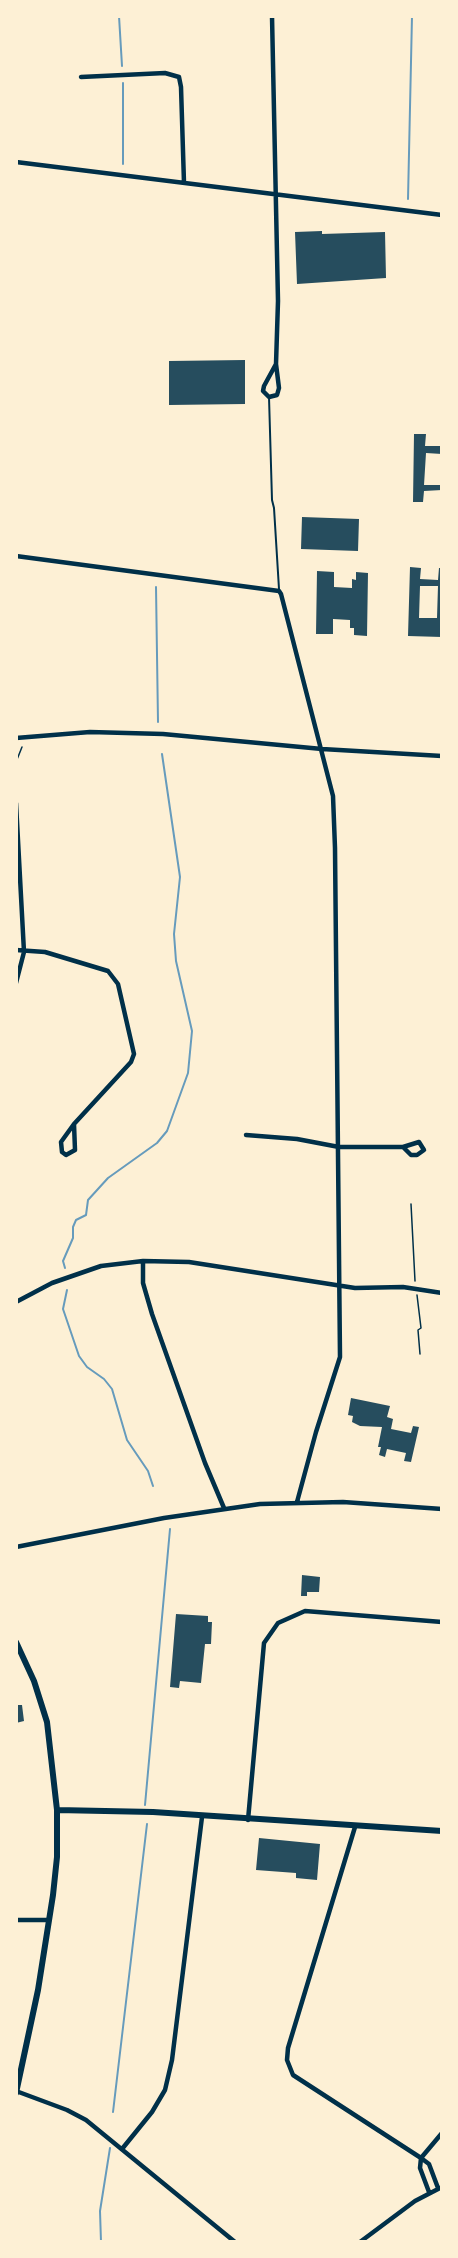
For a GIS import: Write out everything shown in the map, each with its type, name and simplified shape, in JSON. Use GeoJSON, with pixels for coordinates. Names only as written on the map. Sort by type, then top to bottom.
{"type":"FeatureCollection","features":[{"type":"Feature","properties":{"kind":"street"},"geometry":{"type":"LineString","coordinates":[[272,16],[278,301],[276,364],[279,391],[274,397],[269,398],[263,391],[264,386],[276,364]]}},
{"type":"Feature","properties":{"kind":"street"},"geometry":{"type":"LineString","coordinates":[[81,77],[165,73],[179,77],[182,87],[184,183]]}},
{"type":"Feature","properties":{"kind":"street"},"geometry":{"type":"LineString","coordinates":[[16,162],[441,215]]}},
{"type":"Feature","properties":{"kind":"street"},"geometry":{"type":"LineString","coordinates":[[16,556],[279,591],[322,749],[335,813],[340,1357],[315,1432],[297,1502]]}},
{"type":"Feature","properties":{"kind":"street"},"geometry":{"type":"LineString","coordinates":[[16,738],[90,732],[163,734],[322,749],[441,756]]}},
{"type":"Feature","properties":{"kind":"street"},"geometry":{"type":"LineString","coordinates":[[16,803],[24,951],[16,983]]}},
{"type":"Feature","properties":{"kind":"street"},"geometry":{"type":"LineString","coordinates":[[16,950],[45,952],[108,971],[118,984],[134,1054],[131,1062],[74,1124],[61,1142],[62,1152],[66,1155],[75,1150],[74,1124]]}},
{"type":"Feature","properties":{"kind":"street"},"geometry":{"type":"LineString","coordinates":[[246,1135],[297,1139],[339,1146],[403,1147]]}},
{"type":"Feature","properties":{"kind":"street"},"geometry":{"type":"LineString","coordinates":[[143,1261],[143,1283],[152,1314],[205,1463],[224,1508]]}},
{"type":"Feature","properties":{"kind":"street"},"geometry":{"type":"LineString","coordinates":[[16,1302],[52,1283],[101,1266],[143,1261],[189,1262],[341,1287],[416,1288],[441,1293]]}},
{"type":"Feature","properties":{"kind":"street"},"geometry":{"type":"LineString","coordinates":[[16,1547],[224,1508],[297,1502],[393,1504],[441,1509]]}},
{"type":"Feature","properties":{"kind":"street"},"geometry":{"type":"LineString","coordinates":[[248,1820],[264,1643],[278,1623],[306,1611],[441,1622]]}},
{"type":"Feature","properties":{"kind":"street"},"geometry":{"type":"LineString","coordinates":[[16,1642],[34,1681],[47,1722],[57,1810],[57,1857],[49,1920],[17,2092],[67,2110],[86,2120],[236,2241]]}},
{"type":"Feature","properties":{"kind":"street"},"geometry":{"type":"LineString","coordinates":[[57,1810],[153,1812],[441,1832]]}},
{"type":"Feature","properties":{"kind":"street"},"geometry":{"type":"LineString","coordinates":[[122,2149],[152,2112],[165,2090],[172,2060],[202,1817]]}},
{"type":"Feature","properties":{"kind":"street"},"geometry":{"type":"LineString","coordinates":[[355,1827],[288,2048],[287,2060],[293,2075],[421,2157],[429,2164],[440,2188],[429,2192],[360,2241]]}},
{"type":"Feature","properties":{"kind":"street"},"geometry":{"type":"LineString","coordinates":[[16,1920],[49,1920]]}},
{"type":"Feature","properties":{"kind":"street"},"geometry":{"type":"LineString","coordinates":[[429,2192],[420,2168],[421,2157],[441,2133]]}},
{"type":"Feature","properties":{"kind":"lane"},"geometry":{"type":"LineString","coordinates":[[269,398],[272,500],[279,591]]}},
{"type":"Feature","properties":{"kind":"path"},"geometry":{"type":"LineString","coordinates":[[16,762],[22,747]]}},
{"type":"Feature","properties":{"kind":"path"},"geometry":{"type":"LineString","coordinates":[[411,1204],[416,1288],[422,1328],[418,1330],[420,1354]]}},
{"type":"Feature","properties":{"kind":"building"},"geometry":{"type":"Polygon","coordinates":[[[322,231],[322,234],[385,232],[386,278],[297,284],[295,232],[322,231]]]}},
{"type":"Feature","properties":{"kind":"building"},"geometry":{"type":"Polygon","coordinates":[[[245,360],[245,404],[169,405],[169,361],[245,360]]]}},
{"type":"Feature","properties":{"kind":"building"},"geometry":{"type":"Polygon","coordinates":[[[414,434],[426,434],[425,446],[442,446],[442,454],[426,453],[424,485],[442,485],[442,490],[424,491],[423,502],[413,502],[414,434]]]}},
{"type":"Feature","properties":{"kind":"building"},"geometry":{"type":"Polygon","coordinates":[[[302,517],[359,519],[358,551],[301,549],[302,517]]]}},
{"type":"Feature","properties":{"kind":"building"},"geometry":{"type":"Polygon","coordinates":[[[410,567],[421,568],[420,579],[438,580],[439,568],[442,568],[442,637],[408,636],[410,567]],[[420,586],[419,618],[437,618],[438,586],[420,586]]]}},
{"type":"Feature","properties":{"kind":"building"},"geometry":{"type":"Polygon","coordinates":[[[317,571],[334,572],[334,587],[352,588],[352,579],[356,580],[356,572],[368,573],[367,636],[354,635],[354,628],[350,628],[350,620],[333,619],[333,634],[316,634],[317,571]]]}},
{"type":"Feature","properties":{"kind":"building"},"geometry":{"type":"Polygon","coordinates":[[[351,1398],[390,1406],[387,1417],[393,1419],[391,1429],[411,1433],[413,1426],[419,1427],[411,1462],[404,1461],[406,1453],[387,1449],[385,1457],[379,1455],[381,1447],[378,1447],[382,1427],[360,1426],[352,1422],[353,1416],[348,1415],[351,1398]]]}},
{"type":"Feature","properties":{"kind":"building"},"geometry":{"type":"Polygon","coordinates":[[[302,1575],[320,1577],[319,1592],[307,1592],[307,1596],[301,1596],[302,1575]]]}},
{"type":"Feature","properties":{"kind":"building"},"geometry":{"type":"Polygon","coordinates":[[[176,1614],[208,1616],[208,1622],[212,1622],[211,1644],[205,1644],[201,1683],[180,1681],[179,1688],[170,1687],[176,1614]]]}},
{"type":"Feature","properties":{"kind":"building"},"geometry":{"type":"Polygon","coordinates":[[[16,1705],[22,1705],[24,1721],[16,1723],[16,1705]]]}},
{"type":"Feature","properties":{"kind":"building"},"geometry":{"type":"Polygon","coordinates":[[[259,1838],[320,1844],[317,1880],[296,1878],[296,1873],[256,1870],[259,1838]]]}},
{"type":"Feature","properties":{"kind":"waterway"},"geometry":{"type":"LineString","coordinates":[[119,16],[122,66]]}},
{"type":"Feature","properties":{"kind":"waterway"},"geometry":{"type":"LineString","coordinates":[[408,199],[412,16]]}},
{"type":"Feature","properties":{"kind":"waterway"},"geometry":{"type":"LineString","coordinates":[[123,83],[123,164]]}},
{"type":"Feature","properties":{"kind":"waterway"},"geometry":{"type":"LineString","coordinates":[[156,587],[158,722]]}},
{"type":"Feature","properties":{"kind":"waterway"},"geometry":{"type":"LineString","coordinates":[[65,1268],[63,1261],[73,1238],[73,1227],[76,1220],[86,1215],[88,1200],[108,1178],[157,1143],[167,1131],[188,1073],[192,1031],[176,961],[174,934],[180,877],[162,754]]}},
{"type":"Feature","properties":{"kind":"waterway"},"geometry":{"type":"LineString","coordinates":[[67,1290],[63,1309],[79,1356],[87,1367],[104,1379],[112,1389],[127,1440],[148,1471],[153,1486]]}},
{"type":"Feature","properties":{"kind":"waterway"},"geometry":{"type":"LineString","coordinates":[[145,1805],[170,1529]]}},
{"type":"Feature","properties":{"kind":"waterway"},"geometry":{"type":"LineString","coordinates":[[113,2112],[147,1824]]}},
{"type":"Feature","properties":{"kind":"waterway"},"geometry":{"type":"LineString","coordinates":[[101,2242],[100,2211],[110,2148]]}}]}
